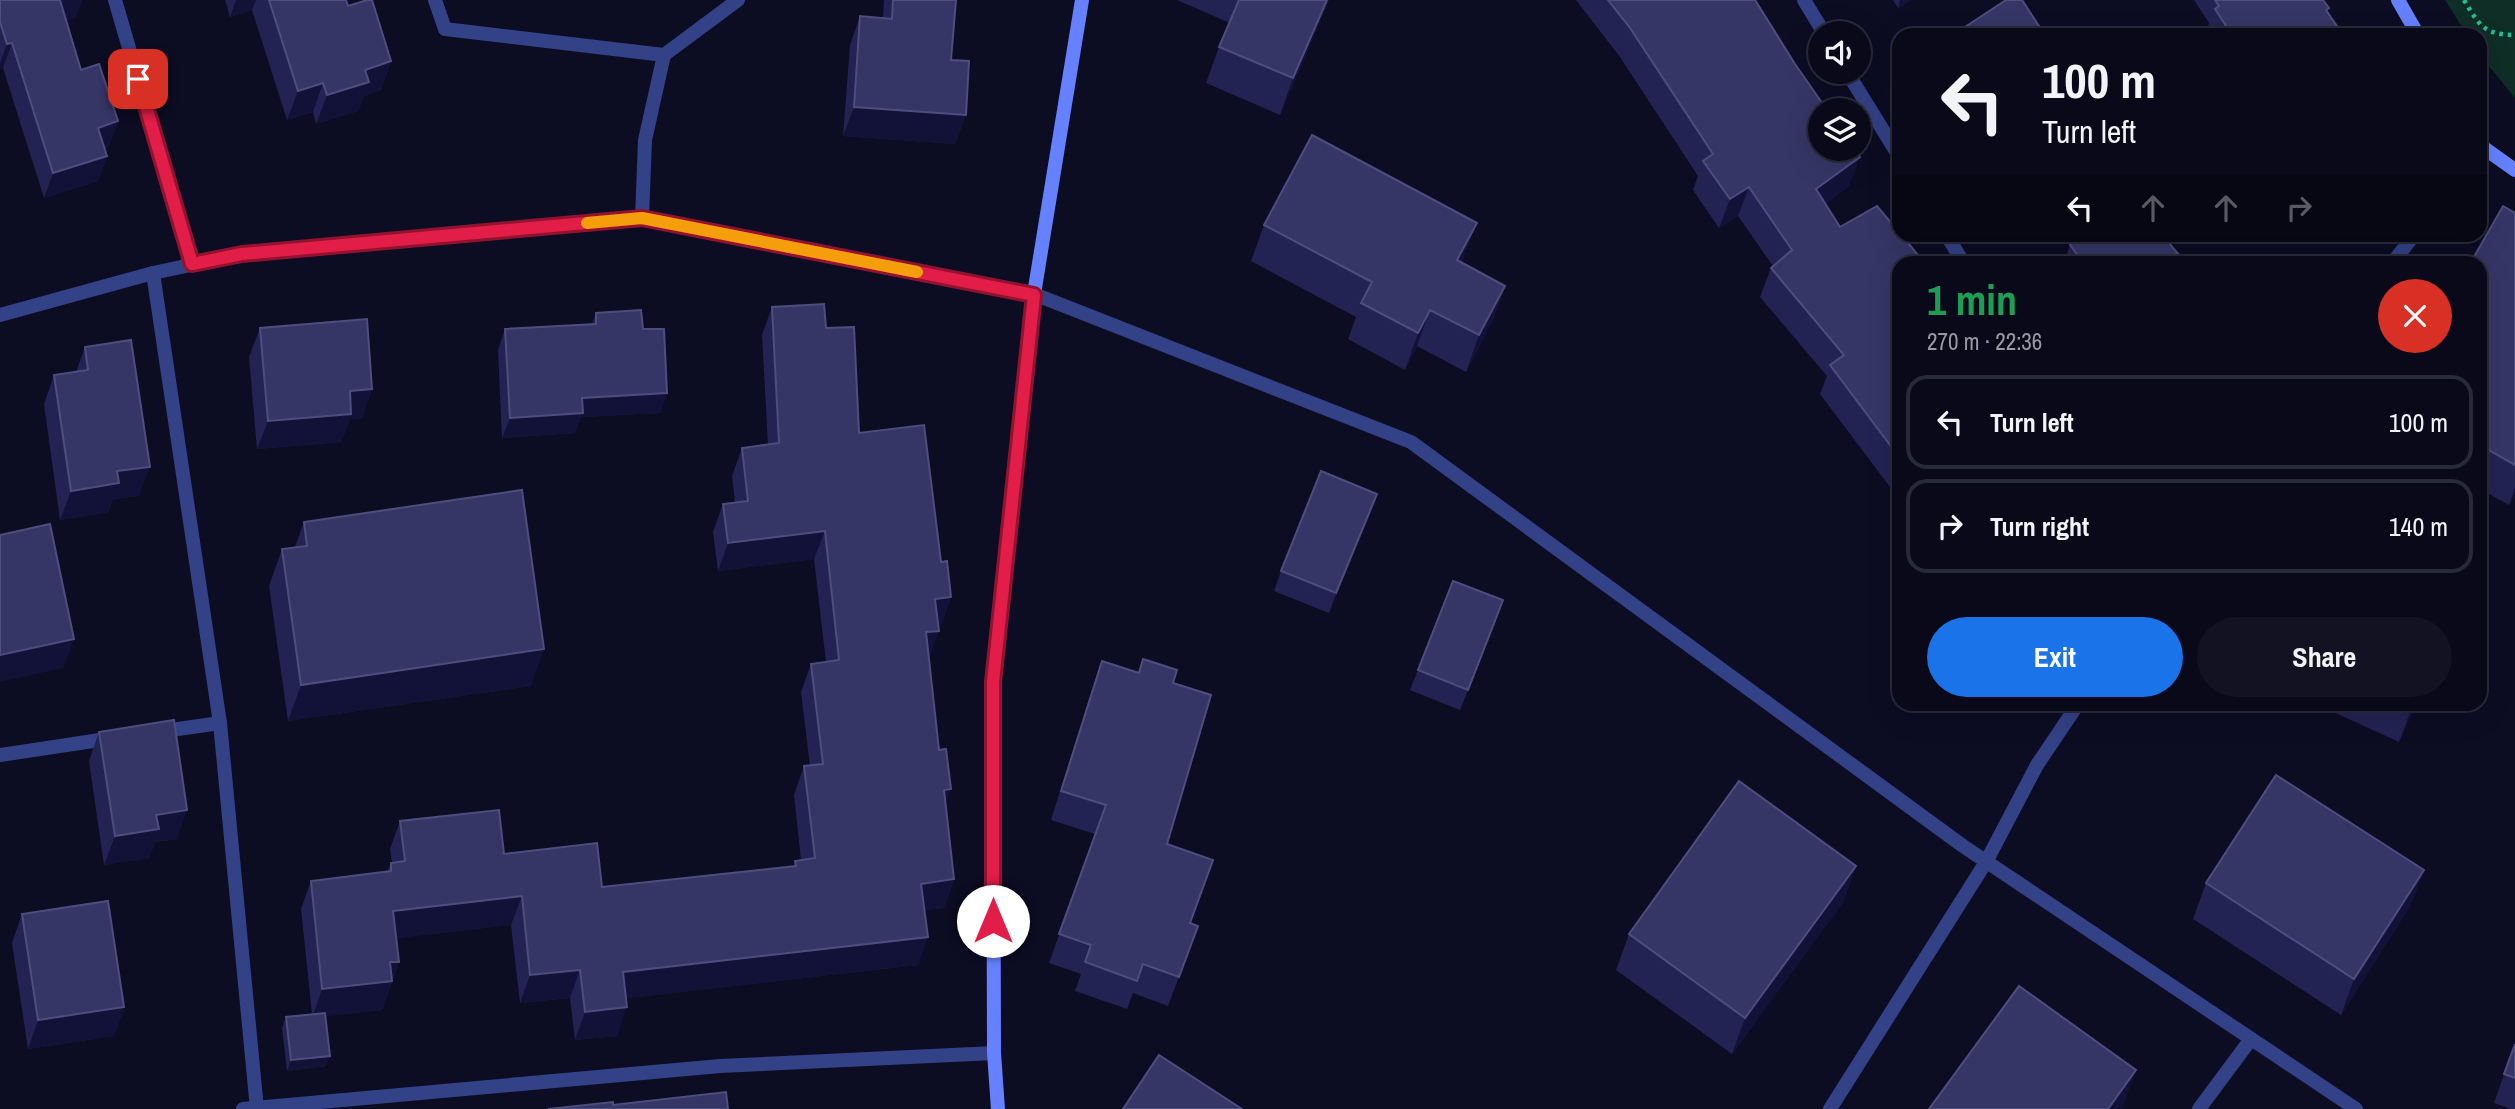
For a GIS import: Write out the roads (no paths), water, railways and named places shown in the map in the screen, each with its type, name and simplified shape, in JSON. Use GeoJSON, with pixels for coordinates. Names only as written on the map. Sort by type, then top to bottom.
{"type":"FeatureCollection","features":[{"type":"Feature","properties":{"kind":"main road"},"geometry":{"type":"LineString","coordinates":[[998,1109],[994,1053],[993,682],[1034,295],[1082,0]]}},
{"type":"Feature","properties":{"kind":"main road"},"geometry":{"type":"LineString","coordinates":[[2398,0],[2414,28]]}},
{"type":"Feature","properties":{"kind":"main road"},"geometry":{"type":"LineString","coordinates":[[2487,151],[2515,170]]}},
{"type":"Feature","properties":{"kind":"street"},"geometry":{"type":"LineString","coordinates":[[115,0],[192,264]]}},
{"type":"Feature","properties":{"kind":"street"},"geometry":{"type":"LineString","coordinates":[[435,0],[445,29],[664,55]]}},
{"type":"Feature","properties":{"kind":"street"},"geometry":{"type":"LineString","coordinates":[[642,218],[645,140],[664,55],[738,0]]}},
{"type":"Feature","properties":{"kind":"street"},"geometry":{"type":"LineString","coordinates":[[1804,0],[1817,21]]}},
{"type":"Feature","properties":{"kind":"street"},"geometry":{"type":"LineString","coordinates":[[1854,84],[1892,145]]}},
{"type":"Feature","properties":{"kind":"street"},"geometry":{"type":"LineString","coordinates":[[0,315],[153,273],[242,254],[642,218],[1034,295],[1411,442],[1986,862],[2356,1109]]}},
{"type":"Feature","properties":{"kind":"street"},"geometry":{"type":"LineString","coordinates":[[2398,256],[2409,242]]}},
{"type":"Feature","properties":{"kind":"street"},"geometry":{"type":"LineString","coordinates":[[153,273],[220,723],[253,1109],[720,1066],[994,1053]]}},
{"type":"Feature","properties":{"kind":"street"},"geometry":{"type":"LineString","coordinates":[[1830,1109],[1986,862],[2037,765],[2073,711]]}},
{"type":"Feature","properties":{"kind":"street"},"geometry":{"type":"LineString","coordinates":[[0,755],[220,723]]}},
{"type":"Feature","properties":{"kind":"street"},"geometry":{"type":"LineString","coordinates":[[2199,1109],[2251,1038]]}}]}
